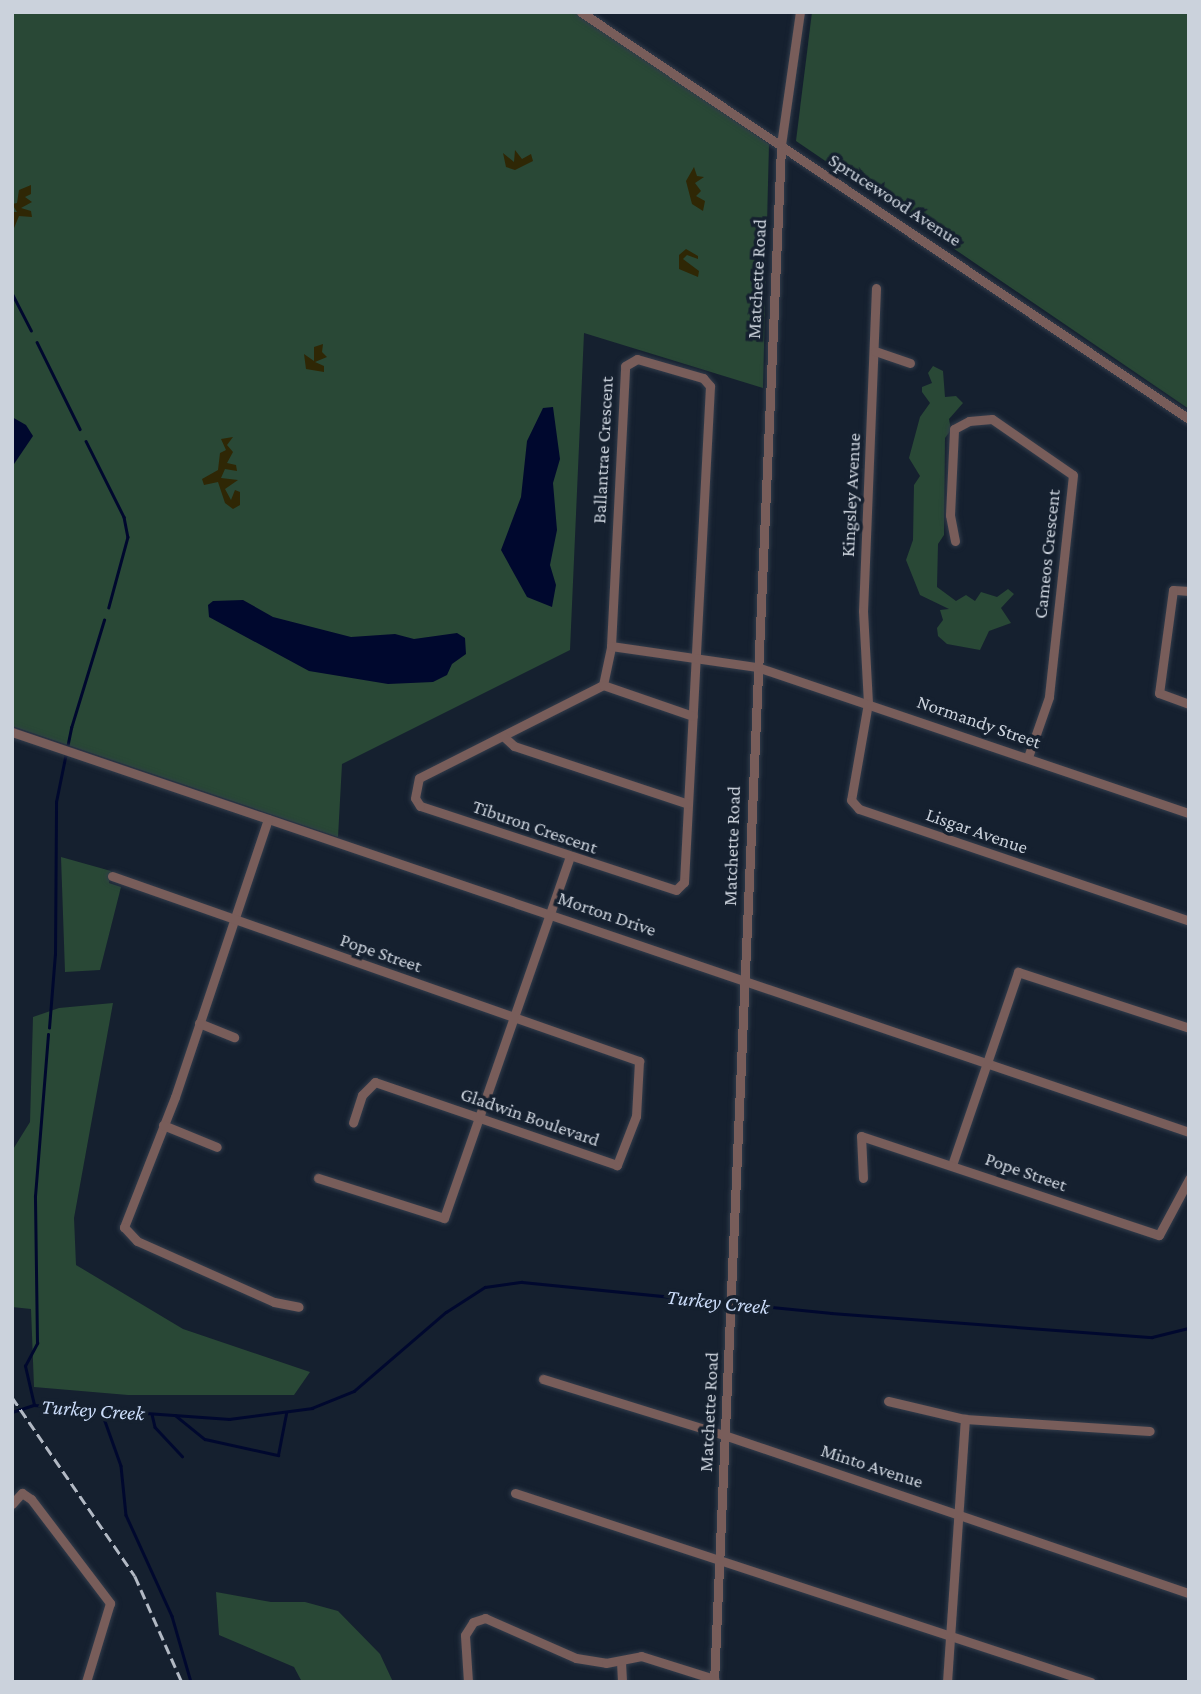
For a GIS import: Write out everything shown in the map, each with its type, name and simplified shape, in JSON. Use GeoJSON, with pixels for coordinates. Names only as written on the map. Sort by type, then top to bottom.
{"type":"FeatureCollection","features":[{"type":"Feature","properties":{"kind":"street","name":"Sprucewood Avenue"},"geometry":{"type":"LineString","coordinates":[[581,12],[1189,419]]}},
{"type":"Feature","properties":{"kind":"street","name":"Matchette Road"},"geometry":{"type":"LineString","coordinates":[[714,1680],[781,145],[800,12]]}},
{"type":"Feature","properties":{"kind":"street","name":"Kingsley Avenue"},"geometry":{"type":"LineString","coordinates":[[868,703],[863,611],[876,288]]}},
{"type":"Feature","properties":{"kind":"street"},"geometry":{"type":"LineString","coordinates":[[875,351],[910,363]]}},
{"type":"Feature","properties":{"kind":"street","name":"Ballantrae Crescent"},"geometry":{"type":"LineString","coordinates":[[611,646],[625,366],[637,359],[703,379],[709,386],[697,656]]}},
{"type":"Feature","properties":{"kind":"street","name":"Cameos Crescent"},"geometry":{"type":"LineString","coordinates":[[955,541],[950,515],[954,429],[969,421],[992,419],[1073,475],[1049,697],[1028,757]]}},
{"type":"Feature","properties":{"kind":"street"},"geometry":{"type":"LineString","coordinates":[[1189,591],[1172,590],[1159,693],[1189,704]]}},
{"type":"Feature","properties":{"kind":"street","name":"Normandy Street"},"geometry":{"type":"LineString","coordinates":[[611,646],[697,656],[757,667],[1189,813]]}},
{"type":"Feature","properties":{"kind":"street"},"geometry":{"type":"LineString","coordinates":[[611,646],[603,685],[694,716]]}},
{"type":"Feature","properties":{"kind":"street","name":"Tiburon Crescent"},"geometry":{"type":"LineString","coordinates":[[603,685],[419,778],[415,798],[420,806],[676,890],[684,882],[697,656]]}},
{"type":"Feature","properties":{"kind":"street","name":"Lisgar Avenue"},"geometry":{"type":"LineString","coordinates":[[868,703],[851,800],[859,809],[1189,921]]}},
{"type":"Feature","properties":{"kind":"street","name":"Morton Drive"},"geometry":{"type":"LineString","coordinates":[[12,732],[744,979],[986,1066],[1189,1132]]}},
{"type":"Feature","properties":{"kind":"street"},"geometry":{"type":"LineString","coordinates":[[503,736],[514,746],[688,804]]}},
{"type":"Feature","properties":{"kind":"street"},"geometry":{"type":"LineString","coordinates":[[268,819],[175,1097],[124,1227],[137,1241],[274,1302],[299,1307]]}},
{"type":"Feature","properties":{"kind":"street"},"geometry":{"type":"LineString","coordinates":[[318,1178],[444,1218],[570,857]]}},
{"type":"Feature","properties":{"kind":"street","name":"Pope Street"},"geometry":{"type":"LineString","coordinates":[[112,876],[639,1061]]}},
{"type":"Feature","properties":{"kind":"street"},"geometry":{"type":"LineString","coordinates":[[952,1165],[1018,972],[1189,1028]]}},
{"type":"Feature","properties":{"kind":"street"},"geometry":{"type":"LineString","coordinates":[[199,1023],[234,1037]]}},
{"type":"Feature","properties":{"kind":"street","name":"Gladwin Boulevard"},"geometry":{"type":"LineString","coordinates":[[353,1123],[362,1095],[375,1082],[617,1165],[636,1116],[639,1061]]}},
{"type":"Feature","properties":{"kind":"street"},"geometry":{"type":"LineString","coordinates":[[163,1125],[216,1147]]}},
{"type":"Feature","properties":{"kind":"street","name":"Pope Street"},"geometry":{"type":"LineString","coordinates":[[863,1178],[861,1136],[1159,1235],[1189,1179]]}},
{"type":"Feature","properties":{"kind":"street","name":"Minto Avenue"},"geometry":{"type":"LineString","coordinates":[[543,1379],[724,1435],[1189,1593]]}},
{"type":"Feature","properties":{"kind":"street"},"geometry":{"type":"LineString","coordinates":[[888,1401],[965,1419],[1150,1431]]}},
{"type":"Feature","properties":{"kind":"street"},"geometry":{"type":"LineString","coordinates":[[947,1682],[965,1419]]}},
{"type":"Feature","properties":{"kind":"street"},"geometry":{"type":"LineString","coordinates":[[12,1504],[22,1493],[110,1603],[86,1682]]}},
{"type":"Feature","properties":{"kind":"street"},"geometry":{"type":"LineString","coordinates":[[515,1493],[1091,1682]]}},
{"type":"Feature","properties":{"kind":"street"},"geometry":{"type":"LineString","coordinates":[[468,1682],[465,1635],[472,1622],[485,1618],[576,1658],[621,1662],[641,1656],[714,1680]]}},
{"type":"Feature","properties":{"kind":"street"},"geometry":{"type":"LineString","coordinates":[[621,1662],[622,1682]]}},
{"type":"Feature","properties":{"kind":"green space"},"geometry":{"type":"Polygon","coordinates":[[[12,12],[576,12],[769,144],[763,388],[584,333],[570,650],[342,764],[338,837],[12,726],[12,12]]]}},
{"type":"Feature","properties":{"kind":"green space"},"geometry":{"type":"Polygon","coordinates":[[[812,12],[1189,12],[1189,409],[796,141],[812,12]]]}},
{"type":"Feature","properties":{"kind":"green space"},"geometry":{"type":"Polygon","coordinates":[[[933,366],[943,371],[945,397],[956,396],[963,403],[949,419],[951,430],[945,438],[944,535],[938,544],[937,587],[956,601],[966,595],[975,601],[981,592],[997,597],[1008,589],[1014,594],[1001,608],[1011,623],[989,631],[980,650],[947,644],[938,636],[937,628],[943,620],[940,610],[949,609],[920,595],[906,560],[913,540],[914,485],[920,476],[909,458],[920,417],[930,403],[922,392],[922,387],[932,383],[928,373],[933,366]]]}},
{"type":"Feature","properties":{"kind":"green space"},"geometry":{"type":"Polygon","coordinates":[[[61,857],[111,871],[109,883],[121,887],[100,970],[65,972],[61,857]]]}},
{"type":"Feature","properties":{"kind":"green space"},"geometry":{"type":"Polygon","coordinates":[[[113,1003],[74,1218],[76,1265],[183,1329],[310,1372],[294,1395],[128,1395],[34,1387],[31,1309],[12,1307],[12,1151],[30,1122],[33,1017],[59,1008],[113,1003]]]}},
{"type":"Feature","properties":{"kind":"green space"},"geometry":{"type":"Polygon","coordinates":[[[216,1592],[271,1602],[305,1602],[338,1611],[380,1654],[393,1682],[302,1682],[294,1667],[219,1635],[216,1592]]]}},
{"type":"Feature","properties":{"kind":"sand"},"geometry":{"type":"Polygon","coordinates":[[[515,150],[522,159],[531,154],[533,161],[515,170],[506,167],[503,153],[514,162],[515,150]]]}},
{"type":"Feature","properties":{"kind":"sand"},"geometry":{"type":"Polygon","coordinates":[[[694,167],[697,176],[704,177],[695,183],[701,191],[696,196],[705,201],[703,211],[692,204],[686,181],[694,167]]]}},
{"type":"Feature","properties":{"kind":"sand"},"geometry":{"type":"Polygon","coordinates":[[[31,185],[31,194],[25,197],[32,202],[21,208],[31,211],[32,217],[19,216],[12,233],[12,212],[17,212],[12,204],[17,203],[19,190],[31,185]]]}},
{"type":"Feature","properties":{"kind":"sand"},"geometry":{"type":"Polygon","coordinates":[[[686,249],[698,256],[698,259],[687,255],[683,259],[699,271],[698,277],[679,269],[679,255],[686,249]]]}},
{"type":"Feature","properties":{"kind":"sand"},"geometry":{"type":"Polygon","coordinates":[[[323,344],[322,352],[327,357],[315,362],[324,366],[324,372],[306,369],[304,354],[314,361],[314,347],[323,344]]]}},
{"type":"Feature","properties":{"kind":"sand"},"geometry":{"type":"Polygon","coordinates":[[[233,437],[227,445],[233,452],[227,463],[236,465],[237,471],[225,469],[221,478],[238,480],[225,489],[231,500],[235,490],[240,492],[240,505],[233,509],[225,503],[218,482],[204,485],[202,479],[218,470],[220,453],[226,450],[221,439],[233,437]]]}},
{"type":"Feature","properties":{"kind":"water"},"geometry":{"type":"Polygon","coordinates":[[[553,407],[560,459],[553,483],[557,530],[550,565],[556,585],[552,607],[527,597],[501,550],[521,497],[527,441],[543,408],[553,407]]]}},
{"type":"Feature","properties":{"kind":"water"},"geometry":{"type":"Polygon","coordinates":[[[12,417],[26,425],[33,436],[12,467],[12,417]]]}},
{"type":"Feature","properties":{"kind":"water"},"geometry":{"type":"Polygon","coordinates":[[[243,600],[273,617],[351,637],[395,634],[414,639],[457,633],[465,638],[466,654],[452,664],[447,675],[433,682],[388,684],[309,671],[209,617],[208,605],[213,601],[243,600]]]}},
{"type":"Feature","properties":{"kind":"waterway"},"geometry":{"type":"LineString","coordinates":[[12,293],[31,330]]}},
{"type":"Feature","properties":{"kind":"waterway"},"geometry":{"type":"LineString","coordinates":[[37,342],[80,429]]}},
{"type":"Feature","properties":{"kind":"waterway"},"geometry":{"type":"LineString","coordinates":[[86,441],[124,517],[128,537],[109,607]]}},
{"type":"Feature","properties":{"kind":"waterway"},"geometry":{"type":"LineString","coordinates":[[49,1028],[55,954],[56,802],[71,728],[104,620]]}},
{"type":"Feature","properties":{"kind":"waterway"},"geometry":{"type":"LineString","coordinates":[[34,1405],[25,1366],[37,1343],[35,1196],[48,1035]]}},
{"type":"Feature","properties":{"kind":"waterway","name":"Turkey Creek"},"geometry":{"type":"LineString","coordinates":[[12,1412],[34,1405],[229,1419],[312,1408],[354,1391],[446,1312],[485,1287],[522,1282],[831,1313],[1152,1337],[1189,1328]]}},
{"type":"Feature","properties":{"kind":"waterway"},"geometry":{"type":"LineString","coordinates":[[101,1410],[121,1466],[126,1515],[172,1616],[191,1682]]}},
{"type":"Feature","properties":{"kind":"waterway"},"geometry":{"type":"LineString","coordinates":[[152,1414],[155,1427],[182,1456]]}},
{"type":"Feature","properties":{"kind":"waterway","name":"Turkey Creek"},"geometry":{"type":"LineString","coordinates":[[175,1415],[205,1439],[278,1455],[286,1414]]}},
{"type":"Feature","properties":{"kind":"railway"},"geometry":{"type":"LineString","coordinates":[[12,1397],[135,1576],[182,1682]]}}]}
